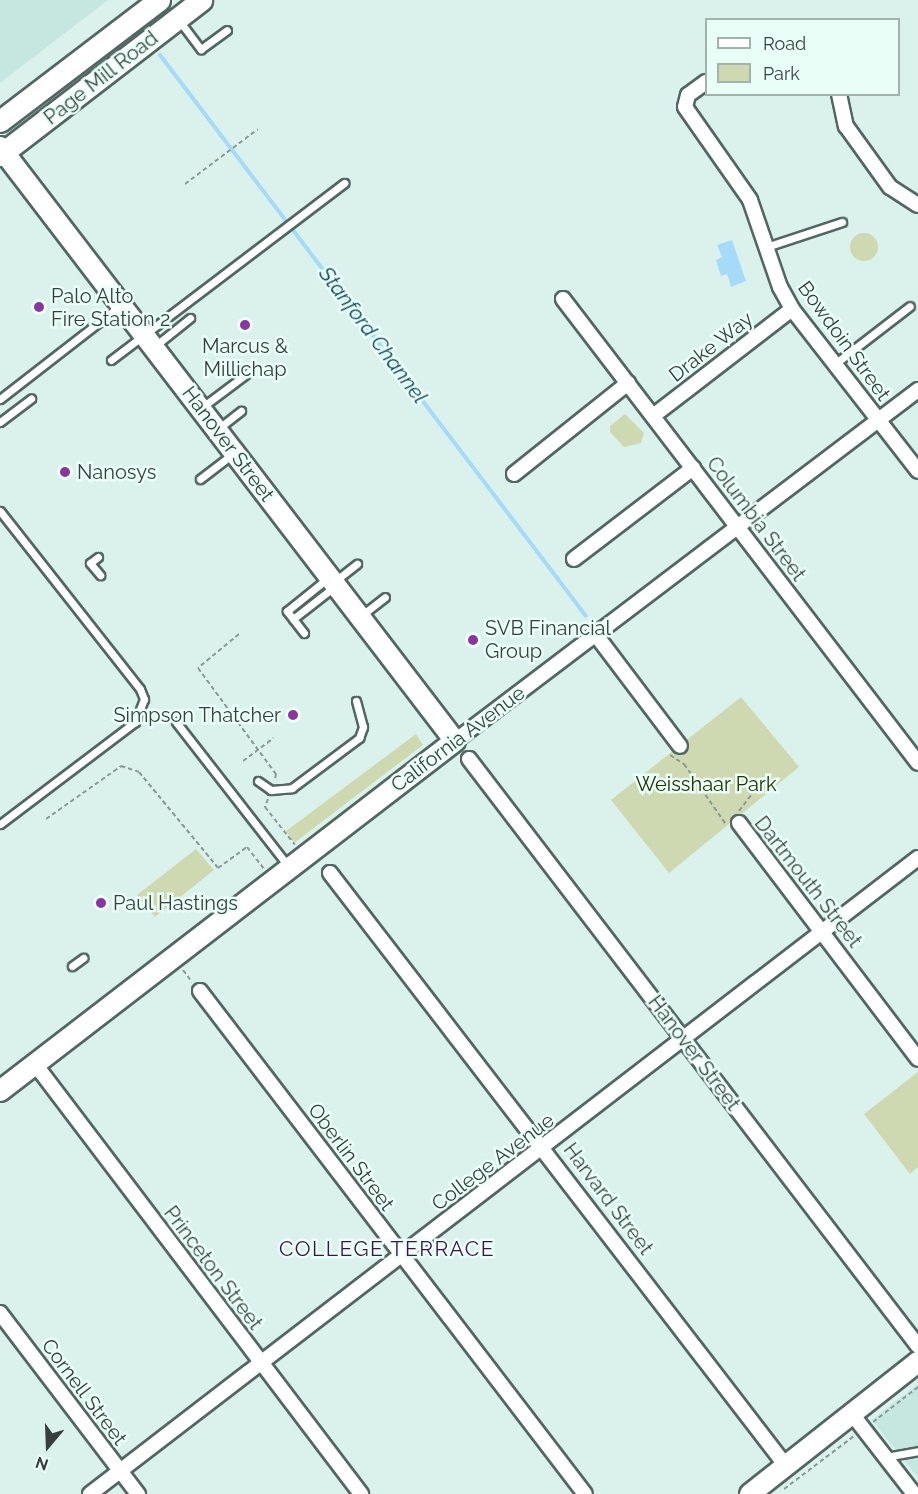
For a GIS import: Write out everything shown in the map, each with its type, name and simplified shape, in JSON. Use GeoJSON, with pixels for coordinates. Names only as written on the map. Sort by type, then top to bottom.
{"type":"FeatureCollection","features":[{"type":"Feature","properties":{"kind":"main road","name":"Page Mill Road"},"geometry":{"type":"LineString","coordinates":[[0,121],[159,0]]}},
{"type":"Feature","properties":{"kind":"main road","name":"Page Mill Road"},"geometry":{"type":"LineString","coordinates":[[1,152],[201,0]]}},
{"type":"Feature","properties":{"kind":"street","name":"Bowdoin Street"},"geometry":{"type":"LineString","coordinates":[[705,83],[685,102],[692,124],[750,200],[766,247],[792,309],[918,471]]}},
{"type":"Feature","properties":{"kind":"street"},"geometry":{"type":"LineString","coordinates":[[839,96],[846,126],[890,187],[918,205]]}},
{"type":"Feature","properties":{"kind":"street","name":"Hanover Street"},"geometry":{"type":"LineString","coordinates":[[1,152],[122,304],[455,741]]}},
{"type":"Feature","properties":{"kind":"street","name":"Columbia Street"},"geometry":{"type":"LineString","coordinates":[[563,299],[918,763]]}},
{"type":"Feature","properties":{"kind":"street","name":"Drake Way"},"geometry":{"type":"LineString","coordinates":[[653,416],[792,309]]}},
{"type":"Feature","properties":{"kind":"street"},"geometry":{"type":"LineString","coordinates":[[514,474],[628,383]]}},
{"type":"Feature","properties":{"kind":"street","name":"California Avenue"},"geometry":{"type":"LineString","coordinates":[[0,1091],[455,741],[918,390]]}},
{"type":"Feature","properties":{"kind":"street"},"geometry":{"type":"LineString","coordinates":[[574,559],[693,468]]}},
{"type":"Feature","properties":{"kind":"street"},"geometry":{"type":"LineString","coordinates":[[596,635],[680,746]]}},
{"type":"Feature","properties":{"kind":"street","name":"Hanover Street"},"geometry":{"type":"LineString","coordinates":[[469,759],[918,1346]]}},
{"type":"Feature","properties":{"kind":"street","name":"Dartmouth Street"},"geometry":{"type":"LineString","coordinates":[[739,823],[824,932],[918,1059]]}},
{"type":"Feature","properties":{"kind":"street","name":"College Avenue"},"geometry":{"type":"LineString","coordinates":[[90,1494],[544,1148],[918,858]]}},
{"type":"Feature","properties":{"kind":"street","name":"Harvard Street"},"geometry":{"type":"LineString","coordinates":[[330,873],[544,1148],[786,1466]]}},
{"type":"Feature","properties":{"kind":"street","name":"Oberlin Street"},"geometry":{"type":"LineString","coordinates":[[200,991],[585,1494]]}},
{"type":"Feature","properties":{"kind":"street","name":"Princeton Street"},"geometry":{"type":"LineString","coordinates":[[35,1064],[260,1364],[361,1494]]}},
{"type":"Feature","properties":{"kind":"street","name":"Cornell Street"},"geometry":{"type":"LineString","coordinates":[[0,1313],[138,1494]]}},
{"type":"Feature","properties":{"kind":"street"},"geometry":{"type":"LineString","coordinates":[[750,1494],[786,1466],[858,1421],[918,1362]]}},
{"type":"Feature","properties":{"kind":"street"},"geometry":{"type":"LineString","coordinates":[[858,1421],[914,1494]]}},
{"type":"Feature","properties":{"kind":"lane"},"geometry":{"type":"LineString","coordinates":[[177,18],[201,49],[227,30]]}},
{"type":"Feature","properties":{"kind":"lane"},"geometry":{"type":"LineString","coordinates":[[149,340],[280,231],[344,183]]}},
{"type":"Feature","properties":{"kind":"lane"},"geometry":{"type":"LineString","coordinates":[[766,247],[842,222]]}},
{"type":"Feature","properties":{"kind":"lane"},"geometry":{"type":"LineString","coordinates":[[0,399],[122,304]]}},
{"type":"Feature","properties":{"kind":"lane"},"geometry":{"type":"LineString","coordinates":[[836,363],[910,306]]}},
{"type":"Feature","properties":{"kind":"lane"},"geometry":{"type":"LineString","coordinates":[[111,360],[190,318]]}},
{"type":"Feature","properties":{"kind":"lane"},"geometry":{"type":"LineString","coordinates":[[201,408],[249,372]]}},
{"type":"Feature","properties":{"kind":"lane"},"geometry":{"type":"LineString","coordinates":[[0,422],[31,399]]}},
{"type":"Feature","properties":{"kind":"lane"},"geometry":{"type":"LineString","coordinates":[[217,430],[241,411]]}},
{"type":"Feature","properties":{"kind":"lane"},"geometry":{"type":"LineString","coordinates":[[200,479],[235,453]]}},
{"type":"Feature","properties":{"kind":"lane"},"geometry":{"type":"LineString","coordinates":[[0,511],[140,689],[144,699],[135,722],[0,824]]}},
{"type":"Feature","properties":{"kind":"lane"},"geometry":{"type":"LineString","coordinates":[[98,557],[90,562],[100,575]]}},
{"type":"Feature","properties":{"kind":"lane"},"geometry":{"type":"LineString","coordinates":[[304,633],[287,611],[357,564]]}},
{"type":"Feature","properties":{"kind":"lane"},"geometry":{"type":"LineString","coordinates":[[293,619],[333,581]]}},
{"type":"Feature","properties":{"kind":"lane"},"geometry":{"type":"LineString","coordinates":[[360,617],[385,597]]}},
{"type":"Feature","properties":{"kind":"lane"},"geometry":{"type":"LineString","coordinates":[[258,781],[271,790],[292,788],[359,738],[363,727],[356,701]]}},
{"type":"Feature","properties":{"kind":"lane"},"geometry":{"type":"LineString","coordinates":[[176,722],[297,863]]}},
{"type":"Feature","properties":{"kind":"lane"},"geometry":{"type":"LineString","coordinates":[[72,966],[83,958]]}},
{"type":"Feature","properties":{"kind":"lane"},"geometry":{"type":"LineString","coordinates":[[885,1457],[918,1451]]}},
{"type":"Feature","properties":{"kind":"path"},"geometry":{"type":"LineString","coordinates":[[185,184],[258,129]]}},
{"type":"Feature","properties":{"kind":"path"},"geometry":{"type":"LineString","coordinates":[[239,634],[198,668],[276,774],[265,807],[297,863]]}},
{"type":"Feature","properties":{"kind":"path"},"geometry":{"type":"LineString","coordinates":[[243,761],[273,738]]}},
{"type":"Feature","properties":{"kind":"path","name":"Dartmouth Street"},"geometry":{"type":"LineString","coordinates":[[680,746],[670,753],[671,758],[684,764],[729,831],[739,823]]}},
{"type":"Feature","properties":{"kind":"path"},"geometry":{"type":"LineString","coordinates":[[46,819],[120,766],[139,772],[218,868],[247,847],[273,880]]}},
{"type":"Feature","properties":{"kind":"path"},"geometry":{"type":"LineString","coordinates":[[724,822],[749,803],[754,791]]}},
{"type":"Feature","properties":{"kind":"path"},"geometry":{"type":"LineString","coordinates":[[174,957],[200,991]]}},
{"type":"Feature","properties":{"kind":"path"},"geometry":{"type":"LineString","coordinates":[[778,1494],[858,1421],[918,1387]]}},
{"type":"Feature","properties":{"kind":"shaded area"},"geometry":{"type":"Polygon","coordinates":[[[0,0],[108,0],[0,83],[0,0]]]}},
{"type":"Feature","properties":{"kind":"shaded area"},"geometry":{"type":"Polygon","coordinates":[[[918,1384],[918,1478],[872,1420],[918,1384]]]}},
{"type":"Feature","properties":{"kind":"green space"},"geometry":{"type":"Polygon","coordinates":[[[864,233],[874,237],[878,247],[874,257],[864,261],[854,257],[850,247],[854,237],[864,233]]]}},
{"type":"Feature","properties":{"kind":"green space"},"geometry":{"type":"Polygon","coordinates":[[[625,414],[644,433],[641,443],[624,447],[610,432],[610,426],[625,414]]]}},
{"type":"Feature","properties":{"kind":"green space","name":"Weisshaar Park"},"geometry":{"type":"Polygon","coordinates":[[[741,697],[799,767],[669,873],[611,800],[741,697]]]}},
{"type":"Feature","properties":{"kind":"green space"},"geometry":{"type":"Polygon","coordinates":[[[416,734],[423,745],[294,843],[286,831],[416,734]]]}},
{"type":"Feature","properties":{"kind":"green space"},"geometry":{"type":"Polygon","coordinates":[[[196,849],[214,870],[155,917],[137,895],[196,849]]]}},
{"type":"Feature","properties":{"kind":"green space"},"geometry":{"type":"Polygon","coordinates":[[[918,1072],[918,1167],[910,1174],[864,1114],[918,1072]]]}},
{"type":"Feature","properties":{"kind":"water"},"geometry":{"type":"Polygon","coordinates":[[[732,240],[746,281],[731,287],[727,274],[721,276],[716,260],[722,257],[717,245],[732,240]]]}},
{"type":"Feature","properties":{"kind":"waterway","name":"Stanford Channel"},"geometry":{"type":"LineString","coordinates":[[160,55],[586,616]]}},
{"type":"Feature","properties":{"kind":"place","name":"Palo Alto Fire Station 2"},"geometry":{"type":"Point","coordinates":[39,307]}},
{"type":"Feature","properties":{"kind":"place","name":"Marcus & Millichap"},"geometry":{"type":"Point","coordinates":[245,325]}},
{"type":"Feature","properties":{"kind":"place","name":"Nanosys"},"geometry":{"type":"Point","coordinates":[65,472]}},
{"type":"Feature","properties":{"kind":"place","name":"SVB Financial Group"},"geometry":{"type":"Point","coordinates":[473,640]}},
{"type":"Feature","properties":{"kind":"place","name":"Simpson Thatcher"},"geometry":{"type":"Point","coordinates":[293,715]}},
{"type":"Feature","properties":{"kind":"place","name":"Paul Hastings"},"geometry":{"type":"Point","coordinates":[101,903]}},
{"type":"Feature","properties":{"kind":"district","name":"COLLEGE TERRACE"},"geometry":{"type":"Point","coordinates":[387,1249]}}]}
